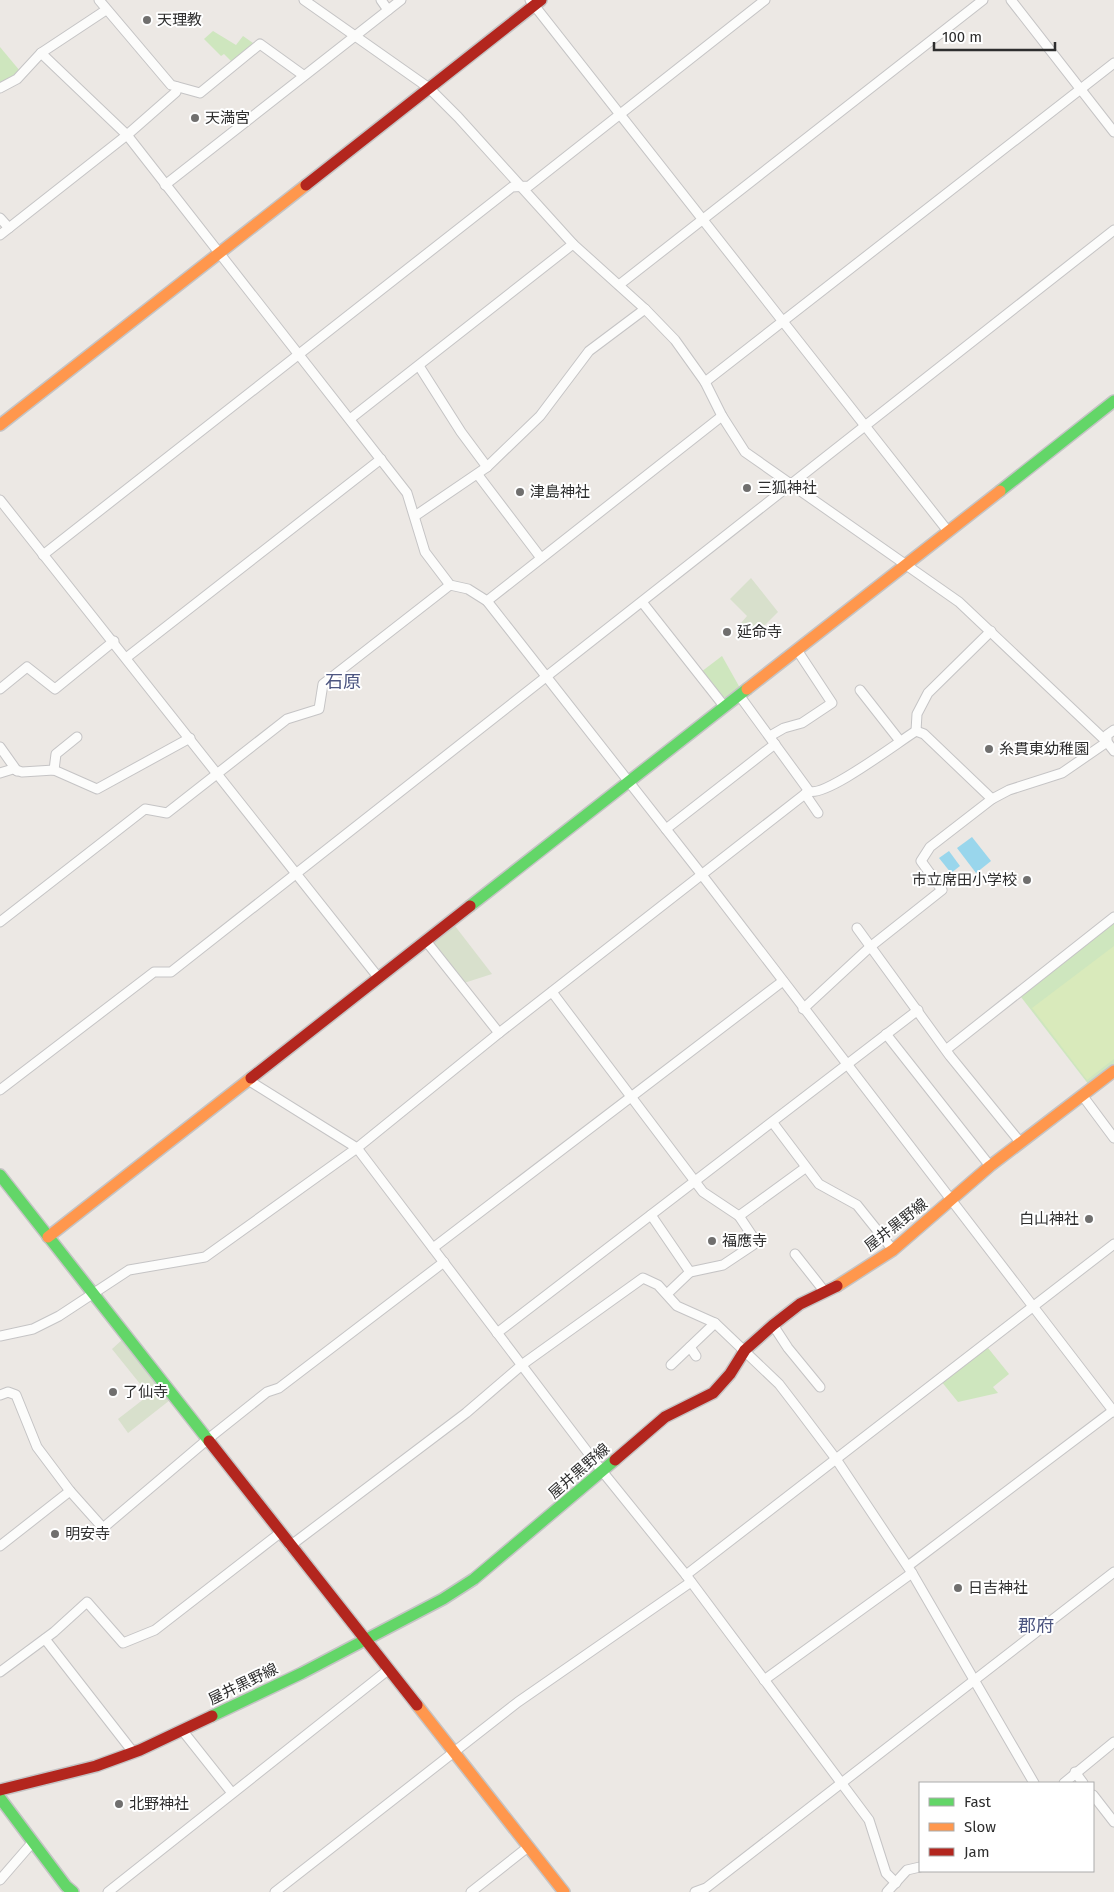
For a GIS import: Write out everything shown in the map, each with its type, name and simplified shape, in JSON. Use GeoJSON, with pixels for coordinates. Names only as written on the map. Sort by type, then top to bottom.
{"type":"FeatureCollection","features":[{"type":"Feature","properties":{"kind":"street"},"geometry":{"type":"LineString","coordinates":[[99,0],[171,85],[200,94],[260,44],[303,75]]}},
{"type":"Feature","properties":{"kind":"street"},"geometry":{"type":"LineString","coordinates":[[304,0],[429,88],[573,244],[645,308],[675,340],[705,382],[722,416],[745,452],[906,563],[959,602],[1107,742],[1114,751]]}},
{"type":"Feature","properties":{"kind":"street"},"geometry":{"type":"LineString","coordinates":[[381,0],[388,10]]}},
{"type":"Feature","properties":{"kind":"street"},"geometry":{"type":"LineString","coordinates":[[165,185],[401,0]]}},
{"type":"Feature","properties":{"kind":"street"},"geometry":{"type":"LineString","coordinates":[[43,555],[512,188],[529,186],[765,0]]}},
{"type":"Feature","properties":{"kind":"street"},"geometry":{"type":"LineString","coordinates":[[620,285],[983,0]]}},
{"type":"Feature","properties":{"kind":"street"},"geometry":{"type":"LineString","coordinates":[[1011,0],[1114,132]]}},
{"type":"Feature","properties":{"kind":"street"},"geometry":{"type":"LineString","coordinates":[[0,425],[429,88],[535,2],[703,220],[947,530]]}},
{"type":"Feature","properties":{"kind":"street"},"geometry":{"type":"LineString","coordinates":[[0,88],[17,79],[40,53],[106,10]]}},
{"type":"Feature","properties":{"kind":"street"},"geometry":{"type":"LineString","coordinates":[[40,53],[127,135],[407,493],[425,552],[450,585],[468,589],[487,601],[702,874],[1114,1411],[910,1570],[764,1680]]}},
{"type":"Feature","properties":{"kind":"street"},"geometry":{"type":"LineString","coordinates":[[705,382],[1114,63]]}},
{"type":"Feature","properties":{"kind":"street"},"geometry":{"type":"LineString","coordinates":[[0,235],[127,135],[176,92],[177,87]]}},
{"type":"Feature","properties":{"kind":"street"},"geometry":{"type":"LineString","coordinates":[[0,218],[9,228]]}},
{"type":"Feature","properties":{"kind":"street"},"geometry":{"type":"LineString","coordinates":[[0,1090],[154,972],[171,972],[1114,230]]}},
{"type":"Feature","properties":{"kind":"street"},"geometry":{"type":"LineString","coordinates":[[350,419],[573,244]]}},
{"type":"Feature","properties":{"kind":"street"},"geometry":{"type":"LineString","coordinates":[[415,516],[478,475],[487,467],[540,416],[589,351],[645,308]]}},
{"type":"Feature","properties":{"kind":"street"},"geometry":{"type":"LineString","coordinates":[[418,366],[461,432],[487,467]]}},
{"type":"Feature","properties":{"kind":"street"},"geometry":{"type":"LineString","coordinates":[[48,1237],[797,650],[947,530],[1114,401]]}},
{"type":"Feature","properties":{"kind":"street"},"geometry":{"type":"LineString","coordinates":[[487,601],[722,416]]}},
{"type":"Feature","properties":{"kind":"street"},"geometry":{"type":"LineString","coordinates":[[126,658],[381,459]]}},
{"type":"Feature","properties":{"kind":"street"},"geometry":{"type":"LineString","coordinates":[[478,475],[540,558]]}},
{"type":"Feature","properties":{"kind":"street"},"geometry":{"type":"LineString","coordinates":[[0,501],[114,641],[378,978]]}},
{"type":"Feature","properties":{"kind":"street"},"geometry":{"type":"LineString","coordinates":[[0,922],[144,809],[168,813],[287,719],[319,709],[322,684],[450,585]]}},
{"type":"Feature","properties":{"kind":"street"},"geometry":{"type":"LineString","coordinates":[[642,602],[724,706]]}},
{"type":"Feature","properties":{"kind":"street"},"geometry":{"type":"LineString","coordinates":[[916,731],[917,714],[928,693],[991,631]]}},
{"type":"Feature","properties":{"kind":"street"},"geometry":{"type":"LineString","coordinates":[[0,689],[27,667],[55,689],[114,641]]}},
{"type":"Feature","properties":{"kind":"street"},"geometry":{"type":"LineString","coordinates":[[666,829],[784,728],[802,723],[832,703],[797,650]]}},
{"type":"Feature","properties":{"kind":"street"},"geometry":{"type":"LineString","coordinates":[[860,690],[900,741]]}},
{"type":"Feature","properties":{"kind":"street"},"geometry":{"type":"LineString","coordinates":[[739,695],[772,740],[818,812]]}},
{"type":"Feature","properties":{"kind":"street"},"geometry":{"type":"LineString","coordinates":[[1107,742],[1107,735],[1114,730]]}},
{"type":"Feature","properties":{"kind":"street"},"geometry":{"type":"LineString","coordinates":[[0,1336],[32,1328],[59,1316],[129,1270],[205,1257],[357,1148],[499,1033],[807,793],[830,788],[916,731]]}},
{"type":"Feature","properties":{"kind":"street"},"geometry":{"type":"LineString","coordinates":[[916,731],[924,734],[992,799]]}},
{"type":"Feature","properties":{"kind":"street"},"geometry":{"type":"LineString","coordinates":[[54,770],[56,754],[77,737]]}},
{"type":"Feature","properties":{"kind":"street"},"geometry":{"type":"LineString","coordinates":[[0,773],[13,769],[17,771],[54,770],[97,789],[144,761],[190,738]]}},
{"type":"Feature","properties":{"kind":"street"},"geometry":{"type":"LineString","coordinates":[[804,1009],[870,947],[942,890],[921,861],[930,847],[992,799],[1009,790],[1062,773],[1107,742]]}},
{"type":"Feature","properties":{"kind":"street"},"geometry":{"type":"LineString","coordinates":[[0,748],[17,771]]}},
{"type":"Feature","properties":{"kind":"street"},"geometry":{"type":"LineString","coordinates":[[947,1049],[1114,917]]}},
{"type":"Feature","properties":{"kind":"street"},"geometry":{"type":"LineString","coordinates":[[857,928],[947,1049],[950,1056],[1020,1142]]}},
{"type":"Feature","properties":{"kind":"street"},"geometry":{"type":"LineString","coordinates":[[426,941],[499,1033]]}},
{"type":"Feature","properties":{"kind":"street"},"geometry":{"type":"LineString","coordinates":[[433,1248],[783,981]]}},
{"type":"Feature","properties":{"kind":"street"},"geometry":{"type":"LineString","coordinates":[[552,992],[696,1180],[703,1192],[739,1216],[753,1236],[752,1245],[722,1265],[690,1272],[667,1294]]}},
{"type":"Feature","properties":{"kind":"street"},"geometry":{"type":"LineString","coordinates":[[497,1332],[918,1010]]}},
{"type":"Feature","properties":{"kind":"street"},"geometry":{"type":"LineString","coordinates":[[886,1034],[990,1166]]}},
{"type":"Feature","properties":{"kind":"street","name":"屋井黒野線"},"geometry":{"type":"LineString","coordinates":[[0,1790],[96,1766],[133,1752],[366,1640],[443,1599],[474,1579],[540,1526],[665,1417],[713,1393],[730,1374],[745,1350],[773,1325],[800,1304],[825,1292],[893,1250],[990,1166],[1114,1071]]}},
{"type":"Feature","properties":{"kind":"street"},"geometry":{"type":"LineString","coordinates":[[248,1080],[357,1148],[602,1470],[688,1578],[842,1783],[869,1820],[886,1873],[896,1883]]}},
{"type":"Feature","properties":{"kind":"street"},"geometry":{"type":"LineString","coordinates":[[1082,1095],[1114,1138]]}},
{"type":"Feature","properties":{"kind":"street"},"geometry":{"type":"LineString","coordinates":[[773,1122],[819,1184],[857,1205],[893,1250]]}},
{"type":"Feature","properties":{"kind":"street"},"geometry":{"type":"LineString","coordinates":[[739,1216],[806,1168]]}},
{"type":"Feature","properties":{"kind":"street"},"geometry":{"type":"LineString","coordinates":[[0,1175],[92,1294],[131,1339],[290,1546],[564,1892]]}},
{"type":"Feature","properties":{"kind":"street"},"geometry":{"type":"LineString","coordinates":[[651,1215],[690,1272]]}},
{"type":"Feature","properties":{"kind":"street"},"geometry":{"type":"LineString","coordinates":[[275,1892],[518,1702],[688,1578],[836,1459],[1034,1308],[1114,1244]]}},
{"type":"Feature","properties":{"kind":"street"},"geometry":{"type":"LineString","coordinates":[[794,1254],[825,1292]]}},
{"type":"Feature","properties":{"kind":"street"},"geometry":{"type":"LineString","coordinates":[[0,1395],[8,1392],[16,1395],[37,1447],[70,1491],[103,1528],[208,1439],[268,1392],[279,1388],[444,1262]]}},
{"type":"Feature","properties":{"kind":"street"},"geometry":{"type":"LineString","coordinates":[[290,1546],[466,1413],[522,1364],[643,1278],[658,1285],[677,1306],[714,1323],[745,1350],[779,1384],[836,1459],[910,1570],[976,1680],[1033,1782]]}},
{"type":"Feature","properties":{"kind":"street"},"geometry":{"type":"LineString","coordinates":[[671,1365],[714,1323]]}},
{"type":"Feature","properties":{"kind":"street"},"geometry":{"type":"LineString","coordinates":[[773,1325],[788,1348],[820,1387]]}},
{"type":"Feature","properties":{"kind":"street"},"geometry":{"type":"LineString","coordinates":[[690,1348],[696,1356]]}},
{"type":"Feature","properties":{"kind":"street"},"geometry":{"type":"LineString","coordinates":[[0,1546],[70,1491]]}},
{"type":"Feature","properties":{"kind":"street"},"geometry":{"type":"LineString","coordinates":[[0,1672],[44,1639],[87,1602],[123,1643],[143,1637],[155,1630],[280,1533]]}},
{"type":"Feature","properties":{"kind":"street"},"geometry":{"type":"LineString","coordinates":[[695,1892],[706,1888],[1114,1572]]}},
{"type":"Feature","properties":{"kind":"street"},"geometry":{"type":"LineString","coordinates":[[44,1639],[133,1752]]}},
{"type":"Feature","properties":{"kind":"street"},"geometry":{"type":"LineString","coordinates":[[108,1892],[388,1670]]}},
{"type":"Feature","properties":{"kind":"street"},"geometry":{"type":"LineString","coordinates":[[182,1730],[232,1793]]}},
{"type":"Feature","properties":{"kind":"street"},"geometry":{"type":"LineString","coordinates":[[1065,1782],[1114,1742]]}},
{"type":"Feature","properties":{"kind":"street"},"geometry":{"type":"LineString","coordinates":[[1075,1772],[1082,1782]]}},
{"type":"Feature","properties":{"kind":"street"},"geometry":{"type":"LineString","coordinates":[[1094,1796],[1114,1822]]}},
{"type":"Feature","properties":{"kind":"street"},"geometry":{"type":"LineString","coordinates":[[0,1798],[32,1843],[73,1892]]}},
{"type":"Feature","properties":{"kind":"street"},"geometry":{"type":"LineString","coordinates":[[0,1880],[32,1843]]}},
{"type":"Feature","properties":{"kind":"street"},"geometry":{"type":"LineString","coordinates":[[471,1892],[528,1847]]}},
{"type":"Feature","properties":{"kind":"street"},"geometry":{"type":"LineString","coordinates":[[887,1892],[907,1870],[919,1867]]}},
{"type":"Feature","properties":{"kind":"green space"},"geometry":{"type":"Polygon","coordinates":[[[213,31],[236,45],[243,36],[253,43],[253,46],[232,62],[224,54],[221,56],[204,39],[213,31]]]}},
{"type":"Feature","properties":{"kind":"green space"},"geometry":{"type":"Polygon","coordinates":[[[0,47],[20,71],[16,77],[0,85],[0,47]]]}},
{"type":"Feature","properties":{"kind":"green space"},"geometry":{"type":"Polygon","coordinates":[[[751,578],[778,612],[754,636],[741,623],[747,616],[730,599],[751,578]]]}},
{"type":"Feature","properties":{"kind":"green space"},"geometry":{"type":"Polygon","coordinates":[[[722,656],[740,688],[727,698],[721,696],[701,672],[722,656]]]}},
{"type":"Feature","properties":{"kind":"green space"},"geometry":{"type":"Polygon","coordinates":[[[1114,923],[1114,1066],[1089,1085],[1021,997],[1114,923]]]}},
{"type":"Feature","properties":{"kind":"green space"},"geometry":{"type":"Polygon","coordinates":[[[455,926],[492,974],[464,983],[433,944],[455,926]]]}},
{"type":"Feature","properties":{"kind":"green space"},"geometry":{"type":"Polygon","coordinates":[[[1114,946],[1114,1059],[1087,1080],[1032,1008],[1114,946]]]}},
{"type":"Feature","properties":{"kind":"green space"},"geometry":{"type":"Polygon","coordinates":[[[122,1340],[170,1400],[128,1433],[118,1419],[149,1395],[112,1349],[122,1340]]]}},
{"type":"Feature","properties":{"kind":"green space"},"geometry":{"type":"Polygon","coordinates":[[[988,1348],[1009,1374],[993,1387],[998,1393],[958,1402],[941,1381],[988,1348]]]}},
{"type":"Feature","properties":{"kind":"water"},"geometry":{"type":"Polygon","coordinates":[[[972,837],[991,861],[976,873],[957,848],[972,837]]]}},
{"type":"Feature","properties":{"kind":"water"},"geometry":{"type":"Polygon","coordinates":[[[949,851],[960,866],[951,873],[939,858],[949,851]]]}},
{"type":"Feature","properties":{"kind":"traffic: fast"},"geometry":{"type":"LineString","coordinates":[[1000,491],[1114,401]]}},
{"type":"Feature","properties":{"kind":"traffic: fast"},"geometry":{"type":"LineString","coordinates":[[470,906],[747,689]]}},
{"type":"Feature","properties":{"kind":"traffic: fast"},"geometry":{"type":"LineString","coordinates":[[0,1175],[209,1441]]}},
{"type":"Feature","properties":{"kind":"traffic: fast"},"geometry":{"type":"LineString","coordinates":[[212,1716],[302,1673],[443,1599],[474,1579],[615,1460]]}},
{"type":"Feature","properties":{"kind":"traffic: fast"},"geometry":{"type":"LineString","coordinates":[[0,1798],[66,1886],[73,1892]]}},
{"type":"Feature","properties":{"kind":"traffic: slow"},"geometry":{"type":"LineString","coordinates":[[0,425],[306,185]]}},
{"type":"Feature","properties":{"kind":"traffic: slow"},"geometry":{"type":"LineString","coordinates":[[747,689],[1000,491]]}},
{"type":"Feature","properties":{"kind":"traffic: slow"},"geometry":{"type":"LineString","coordinates":[[837,1286],[893,1250],[990,1166],[1114,1071]]}},
{"type":"Feature","properties":{"kind":"traffic: slow"},"geometry":{"type":"LineString","coordinates":[[48,1237],[251,1078]]}},
{"type":"Feature","properties":{"kind":"traffic: slow"},"geometry":{"type":"LineString","coordinates":[[417,1705],[564,1892]]}},
{"type":"Feature","properties":{"kind":"traffic: jam"},"geometry":{"type":"LineString","coordinates":[[306,185],[541,0]]}},
{"type":"Feature","properties":{"kind":"traffic: jam"},"geometry":{"type":"LineString","coordinates":[[251,1078],[470,906]]}},
{"type":"Feature","properties":{"kind":"traffic: jam"},"geometry":{"type":"LineString","coordinates":[[615,1460],[665,1417],[713,1393],[730,1374],[745,1350],[773,1325],[800,1304],[837,1286]]}},
{"type":"Feature","properties":{"kind":"traffic: jam"},"geometry":{"type":"LineString","coordinates":[[209,1441],[417,1705]]}},
{"type":"Feature","properties":{"kind":"traffic: jam"},"geometry":{"type":"LineString","coordinates":[[0,1790],[96,1766],[140,1750],[212,1716]]}},
{"type":"Feature","properties":{"kind":"place","name":"天理教"},"geometry":{"type":"Point","coordinates":[147,20]}},
{"type":"Feature","properties":{"kind":"place","name":"天満宮"},"geometry":{"type":"Point","coordinates":[195,118]}},
{"type":"Feature","properties":{"kind":"place","name":"三狐神社"},"geometry":{"type":"Point","coordinates":[747,488]}},
{"type":"Feature","properties":{"kind":"place","name":"津島神社"},"geometry":{"type":"Point","coordinates":[520,492]}},
{"type":"Feature","properties":{"kind":"place","name":"延命寺"},"geometry":{"type":"Point","coordinates":[727,632]}},
{"type":"Feature","properties":{"kind":"place","name":"糸貫東幼稚園"},"geometry":{"type":"Point","coordinates":[989,749]}},
{"type":"Feature","properties":{"kind":"place","name":"市立席田小学校"},"geometry":{"type":"Point","coordinates":[1027,880]}},
{"type":"Feature","properties":{"kind":"place","name":"白山神社"},"geometry":{"type":"Point","coordinates":[1089,1219]}},
{"type":"Feature","properties":{"kind":"place","name":"福應寺"},"geometry":{"type":"Point","coordinates":[712,1241]}},
{"type":"Feature","properties":{"kind":"place","name":"了仙寺"},"geometry":{"type":"Point","coordinates":[113,1392]}},
{"type":"Feature","properties":{"kind":"place","name":"明安寺"},"geometry":{"type":"Point","coordinates":[55,1534]}},
{"type":"Feature","properties":{"kind":"place","name":"日吉神社"},"geometry":{"type":"Point","coordinates":[958,1588]}},
{"type":"Feature","properties":{"kind":"place","name":"北野神社"},"geometry":{"type":"Point","coordinates":[119,1804]}},
{"type":"Feature","properties":{"kind":"district","name":"石原"},"geometry":{"type":"Point","coordinates":[343,682]}},
{"type":"Feature","properties":{"kind":"district","name":"郡府"},"geometry":{"type":"Point","coordinates":[1036,1626]}}]}
